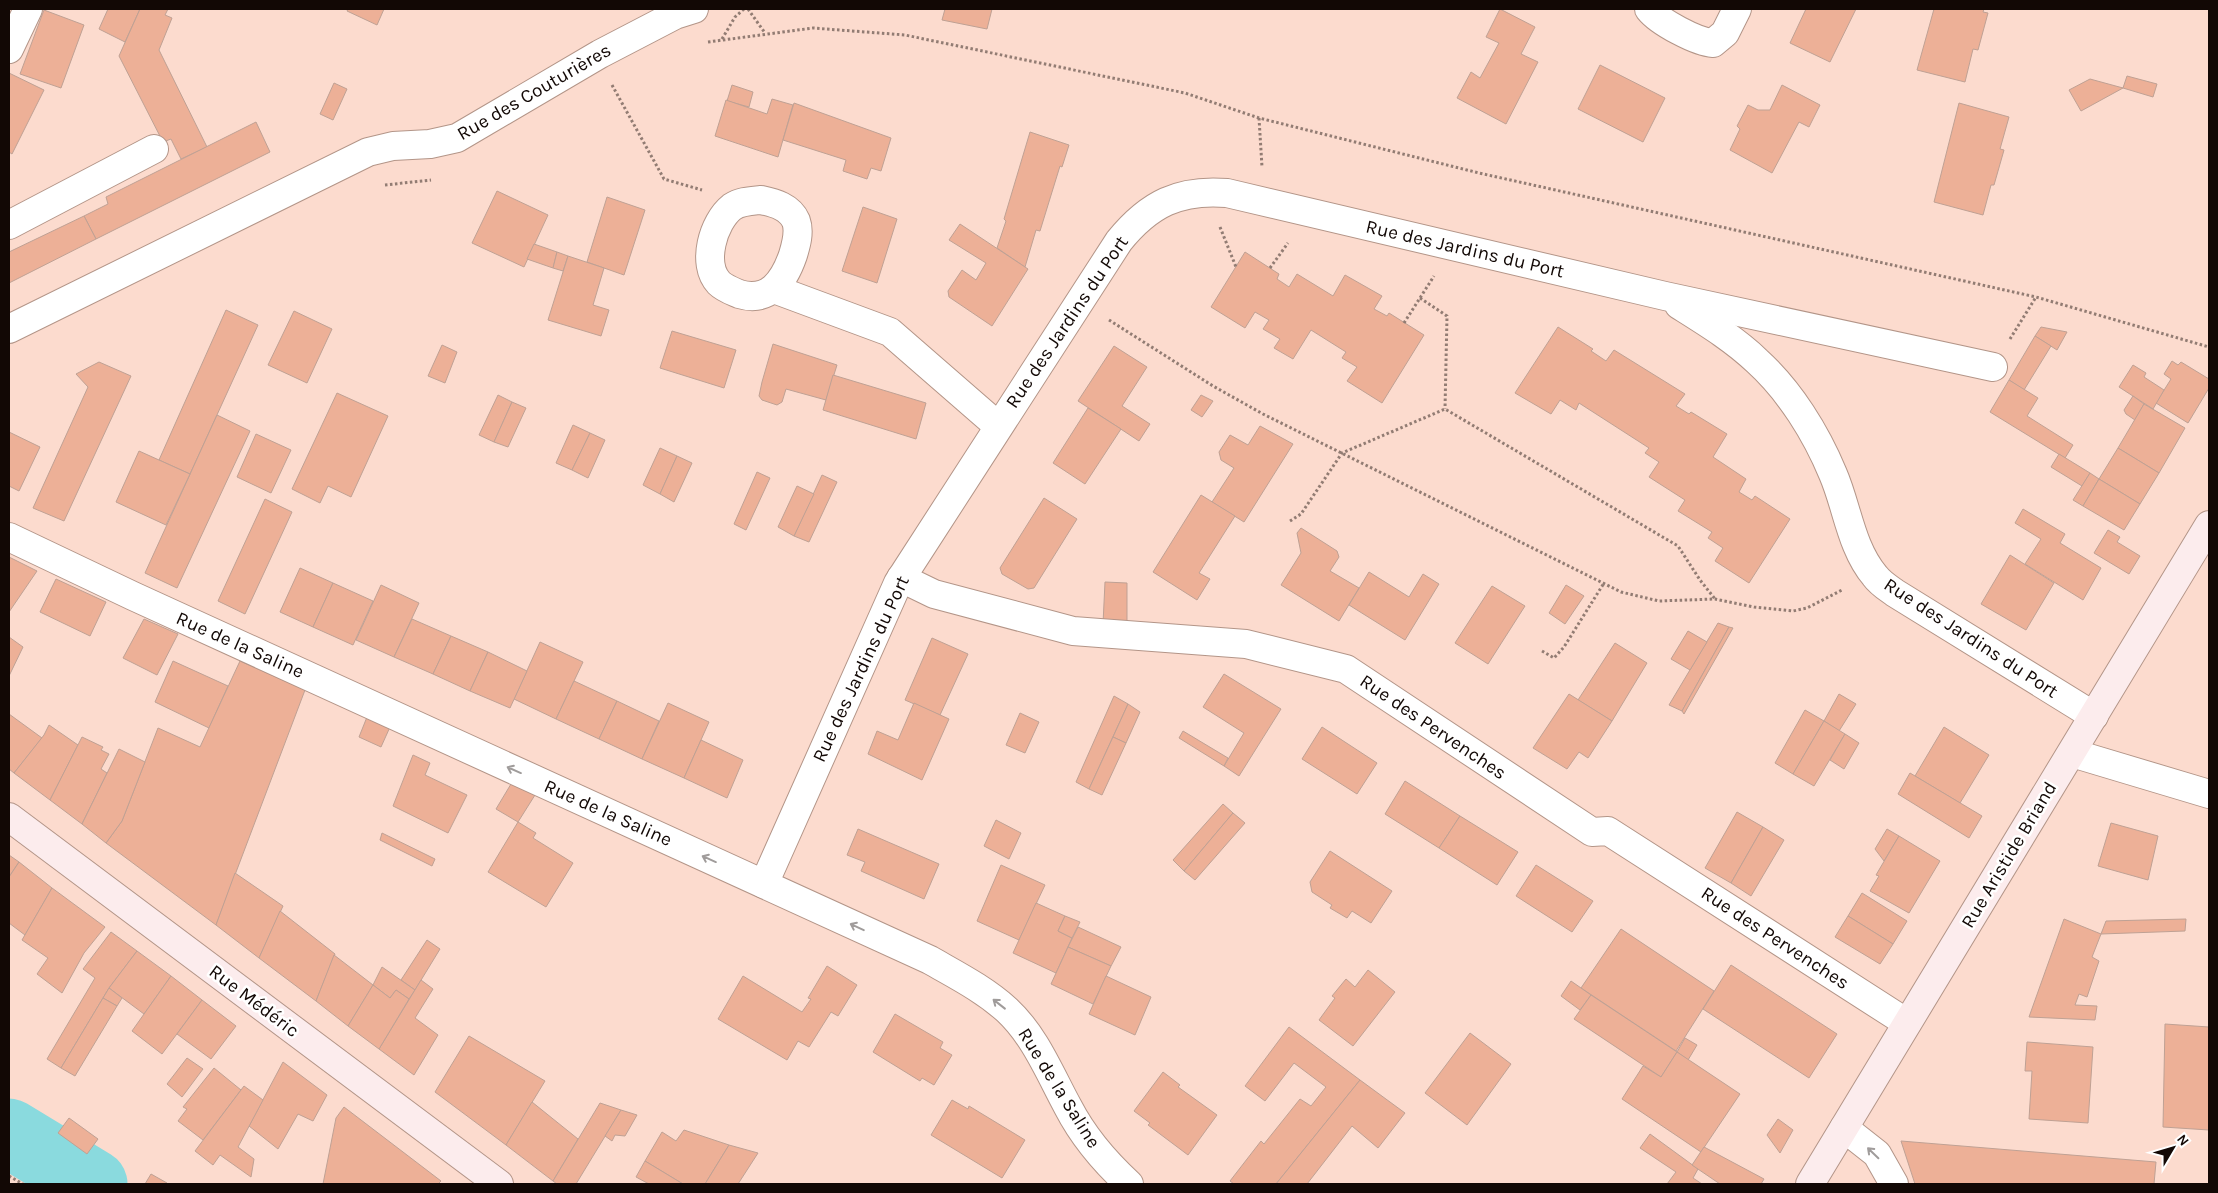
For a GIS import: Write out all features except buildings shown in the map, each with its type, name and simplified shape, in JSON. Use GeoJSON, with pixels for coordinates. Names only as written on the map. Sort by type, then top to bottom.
{"type":"FeatureCollection","features":[{"type":"Feature","properties":{"kind":"main road","name":"Rue Aristide Briand"},"geometry":{"type":"LineString","coordinates":[[1810,1184],[2209,525]]}},
{"type":"Feature","properties":{"kind":"main road","name":"Rue Médéric"},"geometry":{"type":"LineString","coordinates":[[9,817],[499,1184]]}},
{"type":"Feature","properties":{"kind":"street"},"geometry":{"type":"LineString","coordinates":[[9,49],[28,9]]}},
{"type":"Feature","properties":{"kind":"street","name":"Rue des Couturières"},"geometry":{"type":"LineString","coordinates":[[9,329],[368,152],[393,146],[430,144],[457,138],[600,54],[675,15],[694,9]]}},
{"type":"Feature","properties":{"kind":"street"},"geometry":{"type":"LineString","coordinates":[[1649,9],[1658,18],[1692,36],[1714,43],[1724,33],[1737,9]]}},
{"type":"Feature","properties":{"kind":"street"},"geometry":{"type":"LineString","coordinates":[[9,225],[154,149]]}},
{"type":"Feature","properties":{"kind":"street","name":"Rue des Jardins du Port"},"geometry":{"type":"LineString","coordinates":[[764,884],[901,578],[1079,300],[1119,241],[1134,223],[1152,208],[1170,200],[1205,191],[1227,193],[1665,296],[1993,367]]}},
{"type":"Feature","properties":{"kind":"street"},"geometry":{"type":"LineString","coordinates":[[762,200],[776,203],[787,209],[796,221],[798,234],[795,250],[783,278],[774,289],[765,295],[742,295],[720,284],[711,274],[709,260],[718,227],[723,216],[733,207],[745,201],[762,200]]}},
{"type":"Feature","properties":{"kind":"street"},"geometry":{"type":"LineString","coordinates":[[774,289],[890,332],[998,426]]}},
{"type":"Feature","properties":{"kind":"street","name":"Rue des Jardins du Port"},"geometry":{"type":"LineString","coordinates":[[1665,296],[1720,331],[1756,360],[1781,386],[1819,444],[1834,475],[1853,531],[1874,575],[1895,593],[2094,716]]}},
{"type":"Feature","properties":{"kind":"street","name":"Rue de la Saline"},"geometry":{"type":"LineString","coordinates":[[9,537],[133,596],[930,960],[974,985],[1007,1011],[1031,1040],[1069,1109],[1091,1143],[1129,1184]]}},
{"type":"Feature","properties":{"kind":"street","name":"Rue des Pervenches"},"geometry":{"type":"LineString","coordinates":[[901,578],[934,594],[1073,632],[1246,644],[1346,669],[1592,832],[1608,831],[1907,1023]]}},
{"type":"Feature","properties":{"kind":"street"},"geometry":{"type":"LineString","coordinates":[[2072,752],[2209,794]]}},
{"type":"Feature","properties":{"kind":"street"},"geometry":{"type":"LineString","coordinates":[[1844,1128],[1877,1154],[1894,1184]]}},
{"type":"Feature","properties":{"kind":"path"},"geometry":{"type":"LineString","coordinates":[[722,40],[736,17],[744,9]]}},
{"type":"Feature","properties":{"kind":"path"},"geometry":{"type":"LineString","coordinates":[[748,9],[765,33],[813,28],[905,35],[1184,93],[1260,118],[1479,172],[2036,297],[2209,347]]}},
{"type":"Feature","properties":{"kind":"path"},"geometry":{"type":"LineString","coordinates":[[600,54],[606,75],[664,179],[702,190],[733,207]]}},
{"type":"Feature","properties":{"kind":"path"},"geometry":{"type":"LineString","coordinates":[[1260,118],[1264,201]]}},
{"type":"Feature","properties":{"kind":"path"},"geometry":{"type":"LineString","coordinates":[[1404,323],[1453,246]]}},
{"type":"Feature","properties":{"kind":"path"},"geometry":{"type":"LineString","coordinates":[[1993,367],[2036,297]]}},
{"type":"Feature","properties":{"kind":"path"},"geometry":{"type":"LineString","coordinates":[[1420,298],[1447,316],[1445,409]]}},
{"type":"Feature","properties":{"kind":"path"},"geometry":{"type":"LineString","coordinates":[[1079,300],[1213,386],[1263,414],[1604,583],[1641,598],[1659,601],[1715,599],[1754,607],[1793,611],[1807,608],[1874,575]]}},
{"type":"Feature","properties":{"kind":"path"},"geometry":{"type":"LineString","coordinates":[[1290,521],[1301,514],[1342,453],[1445,409]]}},
{"type":"Feature","properties":{"kind":"path"},"geometry":{"type":"LineString","coordinates":[[1445,409],[1678,546],[1715,599]]}},
{"type":"Feature","properties":{"kind":"path"},"geometry":{"type":"LineString","coordinates":[[1542,651],[1554,658],[1564,647],[1604,583]]}},
{"type":"Feature","properties":{"kind":"path"},"geometry":{"type":"LineString","coordinates":[[9,1176],[24,1184]]}},
{"type":"Feature","properties":{"kind":"waterway"},"geometry":{"type":"LineString","coordinates":[[9,1133],[93,1184]]}}]}
